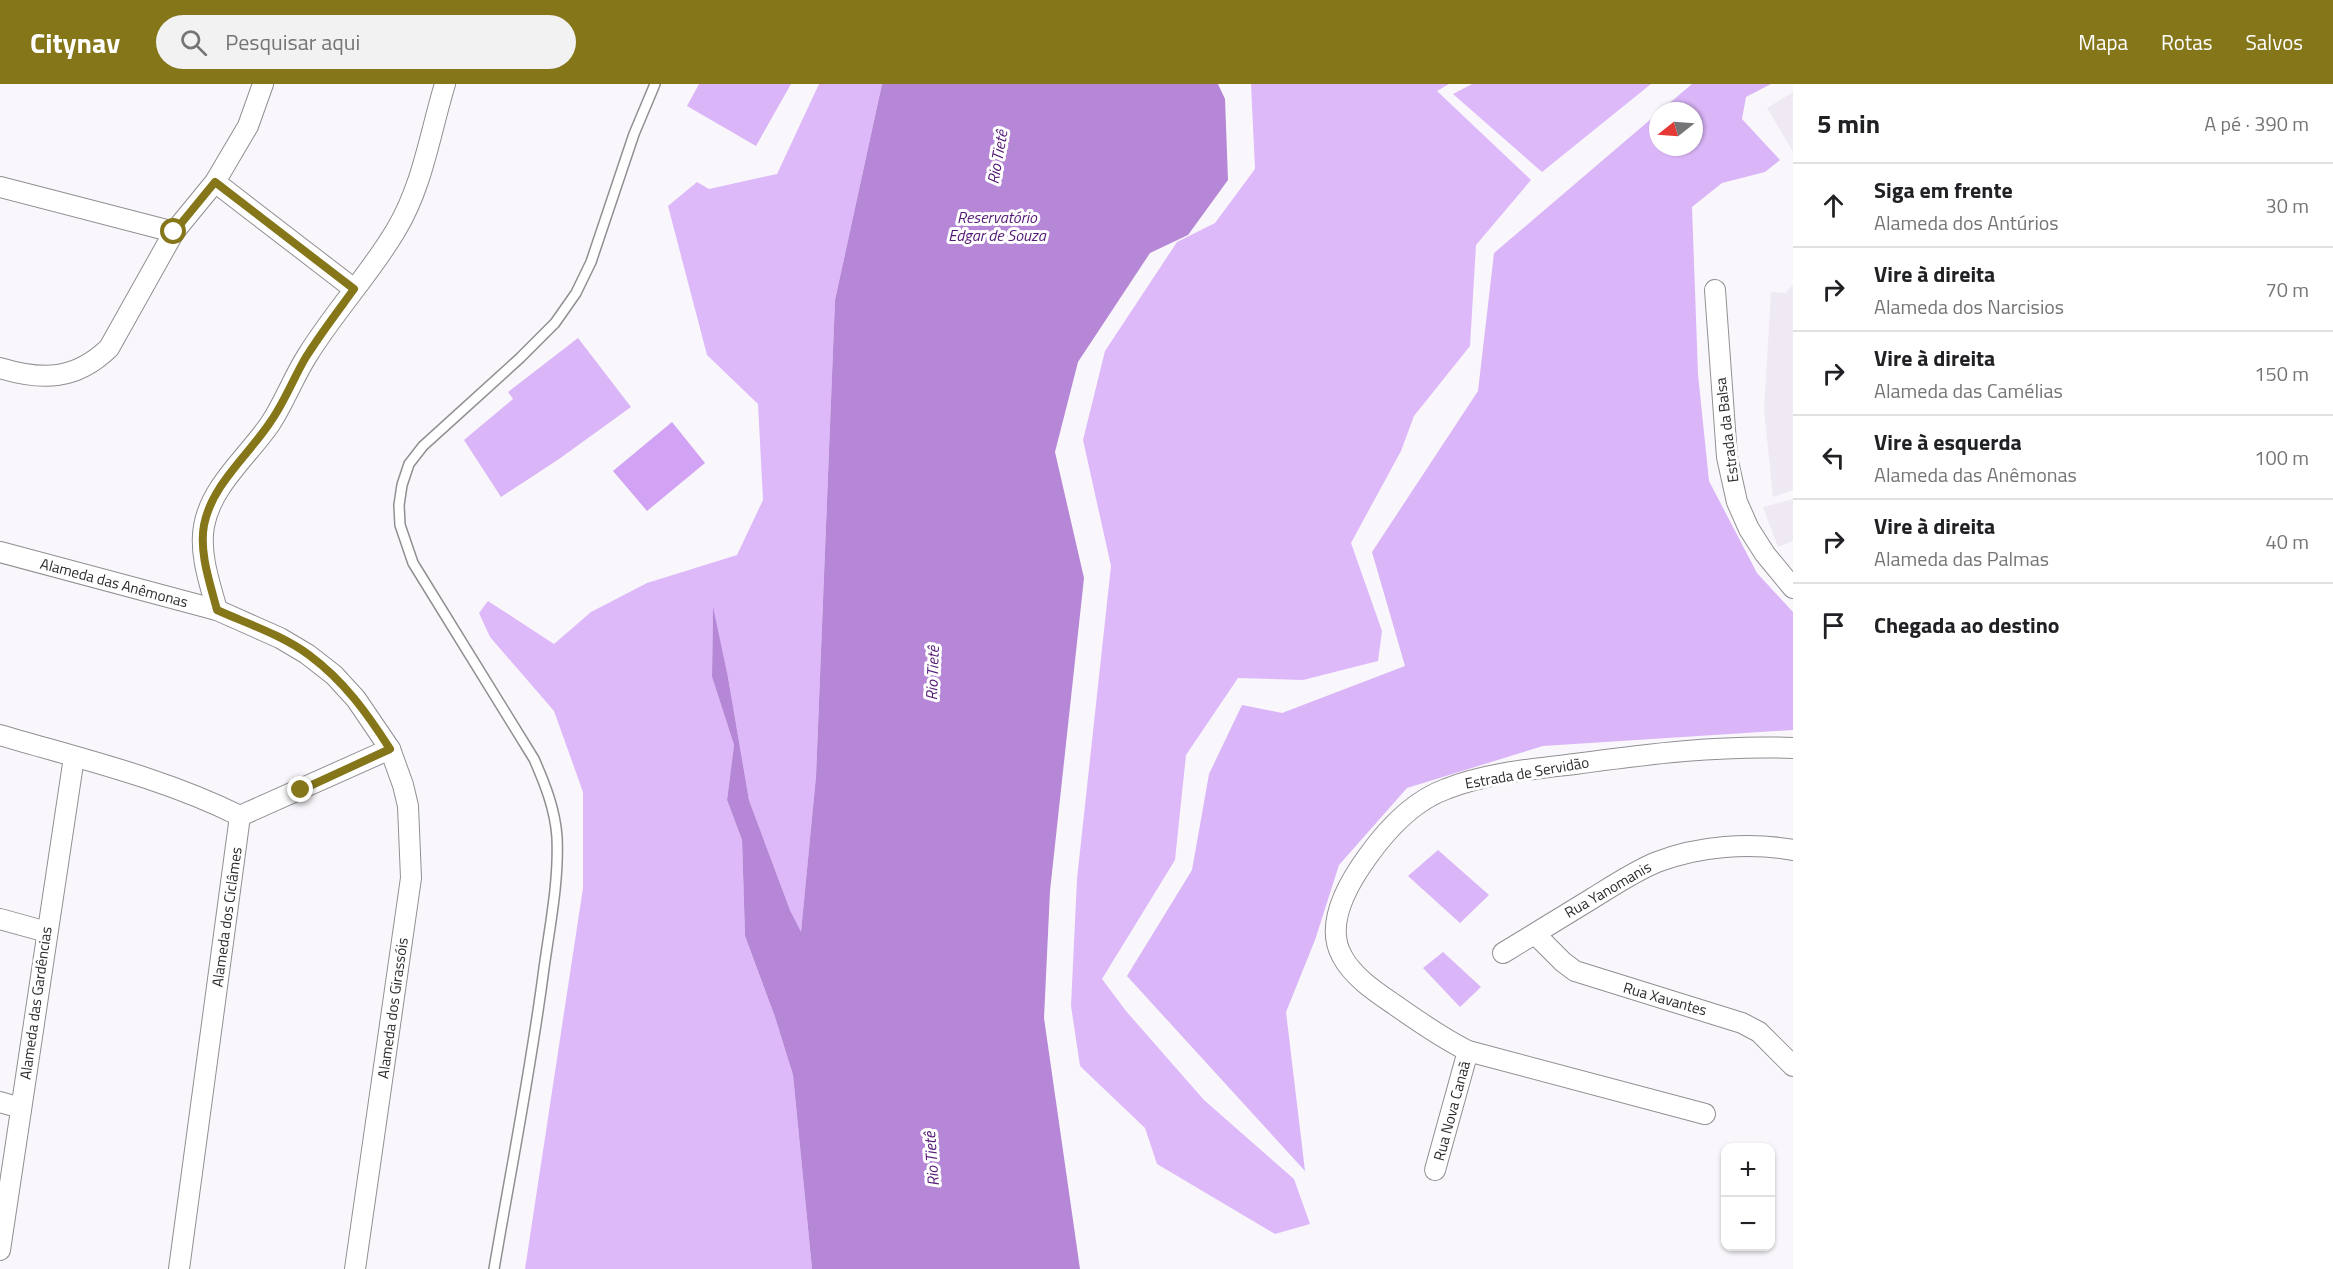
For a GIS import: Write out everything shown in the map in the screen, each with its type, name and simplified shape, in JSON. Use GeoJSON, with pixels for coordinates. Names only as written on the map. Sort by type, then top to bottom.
{"type":"FeatureCollection","features":[{"type":"Feature","properties":{"kind":"street"},"geometry":{"type":"LineString","coordinates":[[0,368],[44,377],[62,375],[80,370],[95,362],[109,348],[174,232],[215,182],[248,126],[262,84]]}},
{"type":"Feature","properties":{"kind":"street"},"geometry":{"type":"LineString","coordinates":[[217,610],[204,559],[202,540],[208,510],[216,494],[273,419],[307,355],[396,229],[410,203],[425,160],[445,84]]}},
{"type":"Feature","properties":{"kind":"street"},"geometry":{"type":"LineString","coordinates":[[215,182],[354,289]]}},
{"type":"Feature","properties":{"kind":"street"},"geometry":{"type":"LineString","coordinates":[[0,188],[174,232]]}},
{"type":"Feature","properties":{"kind":"street","name":"Estrada da Balsa"},"geometry":{"type":"LineString","coordinates":[[1715,290],[1727,457],[1737,502],[1749,529],[1765,554],[1793,588]]}},
{"type":"Feature","properties":{"kind":"street","name":"Alameda das Anêmonas"},"geometry":{"type":"LineString","coordinates":[[0,552],[217,610],[280,638],[308,654],[334,675],[356,699],[390,749]]}},
{"type":"Feature","properties":{"kind":"street"},"geometry":{"type":"LineString","coordinates":[[0,735],[164,783],[240,816],[390,749]]}},
{"type":"Feature","properties":{"kind":"street","name":"Estrada de Servidão"},"geometry":{"type":"LineString","coordinates":[[1705,1114],[1468,1051],[1447,1041],[1375,991],[1352,971],[1338,946],[1338,921],[1344,893],[1380,838],[1405,813],[1444,789],[1518,771],[1692,750],[1793,748]]}},
{"type":"Feature","properties":{"kind":"street","name":"Alameda dos Girassóis"},"geometry":{"type":"LineString","coordinates":[[355,1269],[411,878],[408,806],[390,749]]}},
{"type":"Feature","properties":{"kind":"street","name":"Alameda das Gardências"},"geometry":{"type":"LineString","coordinates":[[0,1250],[74,757]]}},
{"type":"Feature","properties":{"kind":"street","name":"Alameda dos Ciclâmes"},"geometry":{"type":"LineString","coordinates":[[179,1269],[240,816]]}},
{"type":"Feature","properties":{"kind":"street","name":"Rua Yanomanis"},"geometry":{"type":"LineString","coordinates":[[1503,953],[1614,885],[1656,863],[1691,852],[1739,847],[1793,850]]}},
{"type":"Feature","properties":{"kind":"street"},"geometry":{"type":"LineString","coordinates":[[0,919],[47,932]]}},
{"type":"Feature","properties":{"kind":"street","name":"Rua Xavantes"},"geometry":{"type":"LineString","coordinates":[[1535,934],[1575,971],[1742,1023],[1759,1032],[1793,1066]]}},
{"type":"Feature","properties":{"kind":"street","name":"Rua Nova Canaã"},"geometry":{"type":"LineString","coordinates":[[1435,1170],[1468,1051]]}},
{"type":"Feature","properties":{"kind":"street"},"geometry":{"type":"LineString","coordinates":[[0,1102],[21,1108]]}},
{"type":"Feature","properties":{"kind":"lane"},"geometry":{"type":"LineString","coordinates":[[494,1269],[541,994],[557,874],[557,835],[553,807],[534,759],[413,563],[400,525],[399,505],[402,485],[410,464],[423,446],[520,358],[555,323],[576,293],[591,262],[634,134],[655,84]]}},
{"type":"Feature","properties":{"kind":"shaded area"},"geometry":{"type":"Polygon","coordinates":[[[699,84],[791,84],[756,146],[687,106],[699,84]]]}},
{"type":"Feature","properties":{"kind":"shaded area"},"geometry":{"type":"Polygon","coordinates":[[[819,84],[882,84],[835,300],[816,776],[801,933],[790,910],[749,800],[728,677],[713,610],[712,677],[734,745],[727,800],[742,840],[745,936],[775,1017],[793,1075],[812,1269],[525,1269],[583,888],[583,792],[554,711],[490,637],[479,613],[488,601],[554,644],[591,612],[647,583],[737,555],[763,500],[758,404],[707,355],[668,206],[697,182],[709,189],[777,174],[819,84]]]}},
{"type":"Feature","properties":{"kind":"shaded area"},"geometry":{"type":"Polygon","coordinates":[[[1251,84],[1449,84],[1437,91],[1531,180],[1476,245],[1470,346],[1414,416],[1401,451],[1351,543],[1382,631],[1378,661],[1303,680],[1238,678],[1186,755],[1175,860],[1102,979],[1126,1011],[1204,1100],[1294,1179],[1310,1224],[1275,1234],[1157,1164],[1145,1128],[1080,1066],[1071,1006],[1077,879],[1111,566],[1083,440],[1105,351],[1177,242],[1215,223],[1255,169],[1251,84]]]}},
{"type":"Feature","properties":{"kind":"shaded area"},"geometry":{"type":"Polygon","coordinates":[[[1472,84],[1651,84],[1542,172],[1453,94],[1472,84]]]}},
{"type":"Feature","properties":{"kind":"shaded area"},"geometry":{"type":"Polygon","coordinates":[[[1692,84],[1771,84],[1746,97],[1742,119],[1780,160],[1765,172],[1722,183],[1692,207],[1698,374],[1709,481],[1757,573],[1793,612],[1793,730],[1543,746],[1407,788],[1339,865],[1315,940],[1286,1012],[1305,1171],[1127,976],[1192,870],[1209,774],[1242,705],[1282,713],[1405,666],[1372,552],[1478,391],[1494,253],[1649,121],[1649,156],[1703,156],[1703,102],[1671,102],[1692,84]]]}},
{"type":"Feature","properties":{"kind":"shaded area"},"geometry":{"type":"Polygon","coordinates":[[[1793,92],[1793,152],[1767,108],[1793,92]]]}},
{"type":"Feature","properties":{"kind":"shaded area"},"geometry":{"type":"Polygon","coordinates":[[[1793,285],[1793,490],[1773,497],[1764,410],[1771,292],[1785,293],[1793,285]]]}},
{"type":"Feature","properties":{"kind":"shaded area"},"geometry":{"type":"Polygon","coordinates":[[[578,338],[631,407],[501,497],[464,440],[513,399],[508,392],[578,338]]]}},
{"type":"Feature","properties":{"kind":"shaded area"},"geometry":{"type":"Polygon","coordinates":[[[1793,499],[1793,541],[1778,547],[1763,507],[1793,499]]]}},
{"type":"Feature","properties":{"kind":"shaded area"},"geometry":{"type":"Polygon","coordinates":[[[1438,850],[1489,895],[1460,923],[1408,876],[1438,850]]]}},
{"type":"Feature","properties":{"kind":"shaded area"},"geometry":{"type":"Polygon","coordinates":[[[1443,952],[1481,987],[1460,1007],[1423,968],[1443,952]]]}},
{"type":"Feature","properties":{"kind":"water","name":"Reservatório Edgar de Souza"},"geometry":{"type":"Polygon","coordinates":[[[882,84],[1218,84],[1225,99],[1228,180],[1188,235],[1150,253],[1078,362],[1055,452],[1084,578],[1050,891],[1044,1018],[1080,1269],[812,1269],[793,1075],[775,1017],[745,936],[742,840],[727,800],[734,745],[712,677],[713,607],[728,677],[749,800],[790,910],[801,932],[816,776],[835,300],[882,84]]]}},
{"type":"Feature","properties":{"kind":"building"},"geometry":{"type":"Polygon","coordinates":[[[672,422],[705,463],[647,511],[613,471],[672,422]]]}},
{"type":"Feature","properties":{"kind":"route"},"geometry":{"type":"LineString","coordinates":[[174,232],[215,182],[354,289],[307,355],[273,419],[216,494],[208,510],[202,540],[204,559],[217,610],[280,638],[308,654],[334,675],[356,699],[390,749],[301,790]]}},
{"type":"Feature","properties":{"kind":"water label","name":"Rio Tietê"},"geometry":{"type":"Point","coordinates":[997,157]}},
{"type":"Feature","properties":{"kind":"water label","name":"Rio Tietê"},"geometry":{"type":"Point","coordinates":[932,673]}},
{"type":"Feature","properties":{"kind":"water label","name":"Rio Tietê"},"geometry":{"type":"Point","coordinates":[931,1159]}}]}
